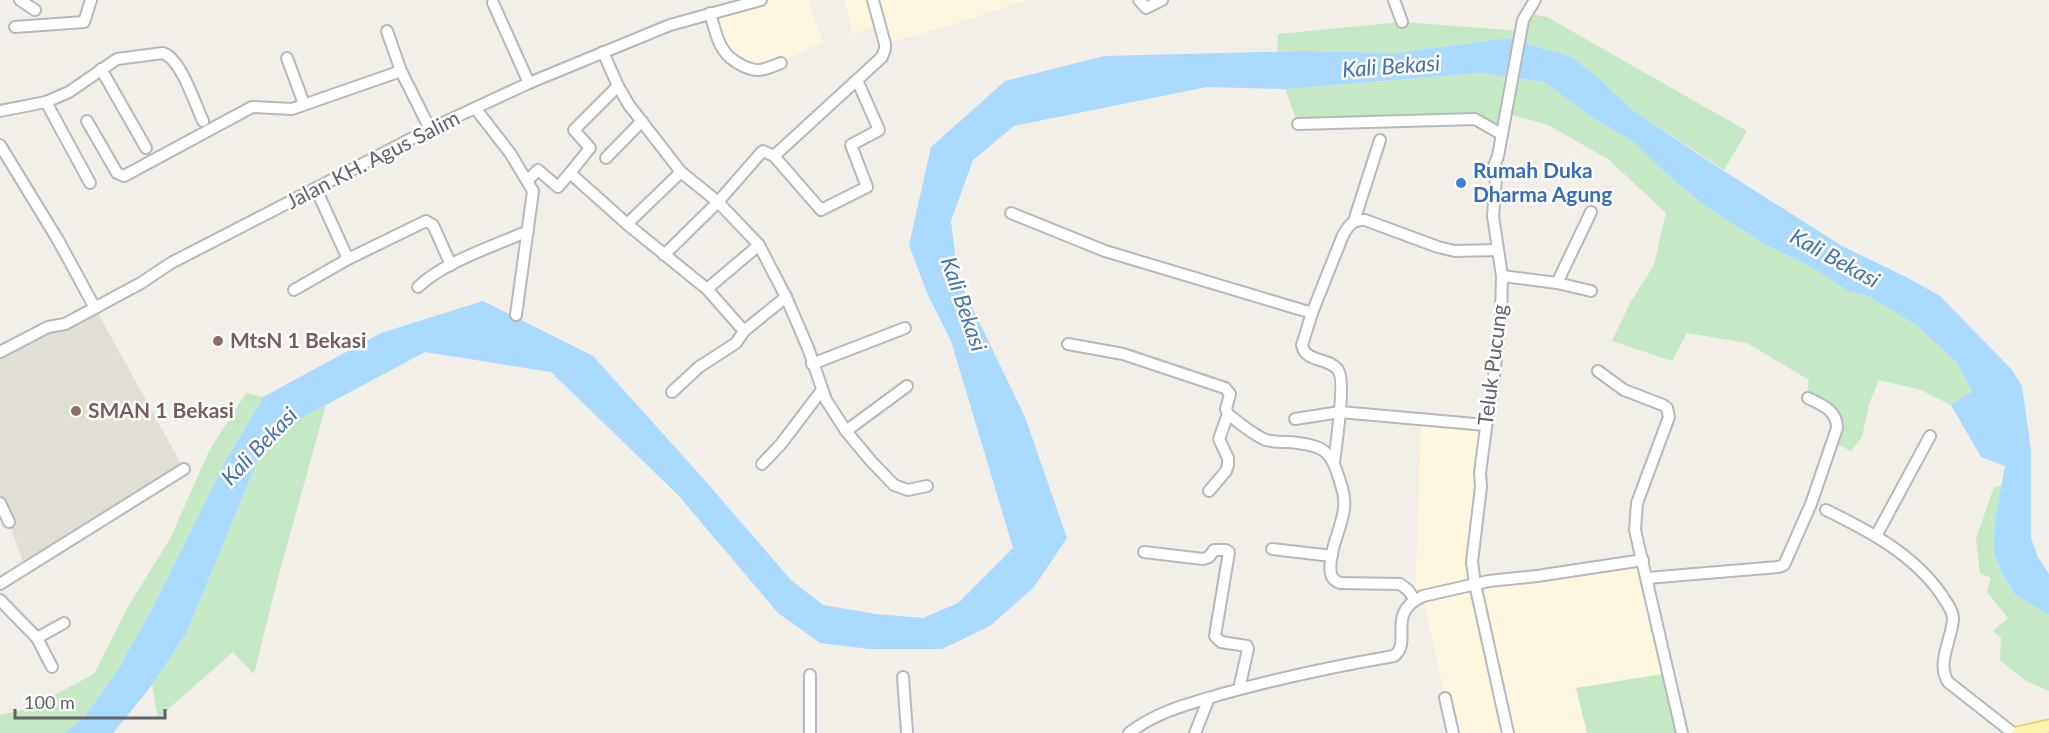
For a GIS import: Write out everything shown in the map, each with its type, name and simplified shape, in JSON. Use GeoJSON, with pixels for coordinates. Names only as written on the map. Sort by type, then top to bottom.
{"type":"FeatureCollection","features":[{"type":"Feature","properties":{"kind":"main road"},"geometry":{"type":"LineString","coordinates":[[2018,733],[2049,726]]}},
{"type":"Feature","properties":{"kind":"street"},"geometry":{"type":"LineString","coordinates":[[20,0],[35,10]]}},
{"type":"Feature","properties":{"kind":"street"},"geometry":{"type":"LineString","coordinates":[[15,27],[82,23],[85,21],[91,0]]}},
{"type":"Feature","properties":{"kind":"street","name":"Jalan KH. Agus Salim"},"geometry":{"type":"LineString","coordinates":[[0,352],[48,327],[65,324],[171,264],[430,129],[529,83],[662,28],[732,4],[761,0]]}},
{"type":"Feature","properties":{"kind":"street"},"geometry":{"type":"LineString","coordinates":[[774,156],[885,53],[885,44],[873,0]]}},
{"type":"Feature","properties":{"kind":"street"},"geometry":{"type":"LineString","coordinates":[[1139,0],[1146,8],[1162,0]]}},
{"type":"Feature","properties":{"kind":"street"},"geometry":{"type":"LineString","coordinates":[[1394,0],[1402,22]]}},
{"type":"Feature","properties":{"kind":"street","name":"Teluk Pucung"},"geometry":{"type":"LineString","coordinates":[[1508,733],[1472,562],[1486,425],[1501,315],[1502,276],[1493,216],[1496,177],[1494,166],[1498,156],[1523,20],[1535,0]]}},
{"type":"Feature","properties":{"kind":"street"},"geometry":{"type":"LineString","coordinates":[[493,3],[529,83]]}},
{"type":"Feature","properties":{"kind":"street"},"geometry":{"type":"LineString","coordinates":[[710,13],[720,48],[727,57],[753,71],[764,70],[781,63]]}},
{"type":"Feature","properties":{"kind":"street"},"geometry":{"type":"LineString","coordinates":[[387,31],[401,71],[430,129]]}},
{"type":"Feature","properties":{"kind":"street"},"geometry":{"type":"LineString","coordinates":[[603,52],[618,86],[681,172],[718,202],[759,246],[786,297],[834,415],[871,461],[894,485],[908,490],[927,486]]}},
{"type":"Feature","properties":{"kind":"street"},"geometry":{"type":"LineString","coordinates":[[0,111],[46,102],[69,92],[101,69],[124,57],[163,53],[176,62],[203,121]]}},
{"type":"Feature","properties":{"kind":"street"},"geometry":{"type":"LineString","coordinates":[[287,58],[304,105]]}},
{"type":"Feature","properties":{"kind":"street"},"geometry":{"type":"LineString","coordinates":[[101,69],[146,148]]}},
{"type":"Feature","properties":{"kind":"street"},"geometry":{"type":"LineString","coordinates":[[87,121],[121,177],[252,107],[285,109],[304,105],[401,71]]}},
{"type":"Feature","properties":{"kind":"street"},"geometry":{"type":"LineString","coordinates":[[664,255],[718,202],[763,151],[774,156],[821,210],[867,187],[851,145],[879,130],[857,80]]}},
{"type":"Feature","properties":{"kind":"street"},"geometry":{"type":"LineString","coordinates":[[528,180],[537,170],[558,187],[590,148],[574,130],[618,86]]}},
{"type":"Feature","properties":{"kind":"street"},"geometry":{"type":"LineString","coordinates":[[46,102],[90,183]]}},
{"type":"Feature","properties":{"kind":"street"},"geometry":{"type":"LineString","coordinates":[[475,108],[510,153],[528,180],[533,195],[516,315]]}},
{"type":"Feature","properties":{"kind":"street"},"geometry":{"type":"LineString","coordinates":[[1298,124],[1475,119],[1501,134]]}},
{"type":"Feature","properties":{"kind":"street"},"geometry":{"type":"LineString","coordinates":[[606,158],[642,121]]}},
{"type":"Feature","properties":{"kind":"street"},"geometry":{"type":"LineString","coordinates":[[1354,221],[1380,140]]}},
{"type":"Feature","properties":{"kind":"street"},"geometry":{"type":"LineString","coordinates":[[0,145],[96,308]]}},
{"type":"Feature","properties":{"kind":"street"},"geometry":{"type":"LineString","coordinates":[[627,224],[681,172]]}},
{"type":"Feature","properties":{"kind":"street"},"geometry":{"type":"LineString","coordinates":[[570,173],[627,224],[707,289],[744,331]]}},
{"type":"Feature","properties":{"kind":"street"},"geometry":{"type":"LineString","coordinates":[[316,189],[348,259]]}},
{"type":"Feature","properties":{"kind":"street"},"geometry":{"type":"LineString","coordinates":[[1557,283],[1591,212]]}},
{"type":"Feature","properties":{"kind":"street"},"geometry":{"type":"LineString","coordinates":[[1011,213],[1105,251],[1312,313]]}},
{"type":"Feature","properties":{"kind":"street"},"geometry":{"type":"LineString","coordinates":[[1334,462],[1340,412],[1339,371],[1335,366],[1310,356],[1303,350],[1302,345],[1312,313],[1349,225],[1354,221],[1365,220],[1455,251],[1498,250]]}},
{"type":"Feature","properties":{"kind":"street"},"geometry":{"type":"LineString","coordinates":[[294,291],[348,259],[426,221],[433,225],[452,265]]}},
{"type":"Feature","properties":{"kind":"street"},"geometry":{"type":"LineString","coordinates":[[418,287],[430,277],[452,265],[528,231]]}},
{"type":"Feature","properties":{"kind":"street"},"geometry":{"type":"LineString","coordinates":[[707,289],[759,246]]}},
{"type":"Feature","properties":{"kind":"street"},"geometry":{"type":"LineString","coordinates":[[1502,276],[1557,283],[1591,291]]}},
{"type":"Feature","properties":{"kind":"street"},"geometry":{"type":"LineString","coordinates":[[672,392],[699,367],[736,343],[744,331],[786,297]]}},
{"type":"Feature","properties":{"kind":"street"},"geometry":{"type":"LineString","coordinates":[[812,364],[905,328]]}},
{"type":"Feature","properties":{"kind":"street"},"geometry":{"type":"LineString","coordinates":[[1068,344],[1122,354],[1225,388],[1230,394],[1226,409],[1228,414],[1264,439],[1317,446],[1327,453],[1334,462],[1345,501],[1330,573],[1340,583],[1400,584],[1415,600]]}},
{"type":"Feature","properties":{"kind":"street"},"geometry":{"type":"LineString","coordinates":[[1598,370],[1624,390],[1663,405],[1669,412],[1637,502],[1635,530],[1682,733]]}},
{"type":"Feature","properties":{"kind":"street"},"geometry":{"type":"LineString","coordinates":[[846,431],[906,386]]}},
{"type":"Feature","properties":{"kind":"street"},"geometry":{"type":"LineString","coordinates":[[762,464],[781,444],[822,390]]}},
{"type":"Feature","properties":{"kind":"street"},"geometry":{"type":"LineString","coordinates":[[1647,578],[1784,565],[1811,504],[1837,428],[1837,420],[1830,409],[1808,398]]}},
{"type":"Feature","properties":{"kind":"street"},"geometry":{"type":"LineString","coordinates":[[1295,419],[1340,412],[1486,425]]}},
{"type":"Feature","properties":{"kind":"street"},"geometry":{"type":"LineString","coordinates":[[1209,491],[1227,471],[1228,459],[1219,439],[1228,414]]}},
{"type":"Feature","properties":{"kind":"street"},"geometry":{"type":"LineString","coordinates":[[1876,536],[1930,436]]}},
{"type":"Feature","properties":{"kind":"street"},"geometry":{"type":"LineString","coordinates":[[0,584],[184,469]]}},
{"type":"Feature","properties":{"kind":"street"},"geometry":{"type":"LineString","coordinates":[[0,503],[9,522]]}},
{"type":"Feature","properties":{"kind":"street"},"geometry":{"type":"LineString","coordinates":[[1826,510],[1876,536],[1927,576],[1952,611],[1953,620],[1943,670],[1948,682],[2013,733]]}},
{"type":"Feature","properties":{"kind":"street"},"geometry":{"type":"LineString","coordinates":[[1272,549],[1332,556]]}},
{"type":"Feature","properties":{"kind":"street"},"geometry":{"type":"LineString","coordinates":[[1144,552],[1203,559],[1209,557],[1214,550],[1229,552],[1215,636],[1221,642],[1247,646],[1239,689]]}},
{"type":"Feature","properties":{"kind":"street"},"geometry":{"type":"LineString","coordinates":[[1129,733],[1166,710],[1286,676],[1394,656],[1399,651],[1403,612],[1415,600],[1475,584],[1643,560]]}},
{"type":"Feature","properties":{"kind":"street"},"geometry":{"type":"LineString","coordinates":[[0,600],[37,638],[52,667]]}},
{"type":"Feature","properties":{"kind":"street"},"geometry":{"type":"LineString","coordinates":[[37,638],[63,622]]}},
{"type":"Feature","properties":{"kind":"street"},"geometry":{"type":"LineString","coordinates":[[810,675],[810,733]]}},
{"type":"Feature","properties":{"kind":"street"},"geometry":{"type":"LineString","coordinates":[[903,677],[907,733]]}},
{"type":"Feature","properties":{"kind":"street"},"geometry":{"type":"LineString","coordinates":[[1195,733],[1209,698]]}},
{"type":"Feature","properties":{"kind":"street"},"geometry":{"type":"LineString","coordinates":[[1445,698],[1453,733]]}},
{"type":"Feature","properties":{"kind":"shaded area"},"geometry":{"type":"Polygon","coordinates":[[[761,0],[808,0],[823,42],[764,70],[727,57],[710,13],[761,0]]]}},
{"type":"Feature","properties":{"kind":"shaded area"},"geometry":{"type":"Polygon","coordinates":[[[845,0],[1027,0],[885,44],[879,26],[852,34],[845,0]]]}},
{"type":"Feature","properties":{"kind":"shaded area","name":"SMAN 1 Bekasi"},"geometry":{"type":"Polygon","coordinates":[[[95,308],[184,469],[25,568],[0,503],[0,352],[95,308]]]}},
{"type":"Feature","properties":{"kind":"shaded area"},"geometry":{"type":"Polygon","coordinates":[[[1421,418],[1486,425],[1475,583],[1643,560],[1682,733],[1453,733],[1423,597],[1415,600],[1421,418]]]}},
{"type":"Feature","properties":{"kind":"green space"},"geometry":{"type":"Polygon","coordinates":[[[1527,13],[1547,17],[1747,131],[1724,170],[1631,109],[1602,81],[1572,57],[1508,38],[1396,53],[1277,51],[1278,34],[1402,22],[1521,31],[1527,13]]]}},
{"type":"Feature","properties":{"kind":"green space"},"geometry":{"type":"Polygon","coordinates":[[[1482,73],[1544,82],[1593,118],[1636,144],[1701,203],[1764,244],[1806,264],[1848,291],[1868,296],[1916,325],[1957,363],[1972,391],[1951,405],[1921,390],[1879,380],[1869,404],[1862,437],[1851,451],[1833,442],[1836,420],[1806,398],[1809,380],[1747,343],[1687,333],[1672,361],[1612,341],[1630,303],[1654,265],[1666,213],[1608,159],[1548,125],[1505,113],[1501,134],[1475,119],[1298,124],[1285,89],[1482,73]]]}},
{"type":"Feature","properties":{"kind":"green space"},"geometry":{"type":"Polygon","coordinates":[[[246,393],[263,397],[225,462],[152,609],[114,676],[84,717],[64,733],[0,733],[0,715],[28,709],[94,674],[129,605],[170,539],[209,451],[246,393]]]}},
{"type":"Feature","properties":{"kind":"green space"},"geometry":{"type":"Polygon","coordinates":[[[326,405],[254,674],[233,652],[158,718],[152,685],[187,632],[262,450],[293,422],[326,405]]]}},
{"type":"Feature","properties":{"kind":"green space"},"geometry":{"type":"Polygon","coordinates":[[[2002,486],[1995,520],[1993,551],[2015,595],[2049,615],[2049,691],[2026,681],[2000,660],[2001,638],[1993,631],[2008,618],[1987,592],[1991,578],[1980,573],[1976,538],[1994,487],[2002,486]]]}},
{"type":"Feature","properties":{"kind":"green space"},"geometry":{"type":"Polygon","coordinates":[[[1668,673],[1682,733],[1587,733],[1576,688],[1668,673]]]}},
{"type":"Feature","properties":{"kind":"water","name":"Kali Bekasi"},"geometry":{"type":"Polygon","coordinates":[[[1508,38],[1572,57],[1602,81],[1631,109],[1716,166],[1842,246],[1940,296],[2012,370],[2022,386],[2031,450],[2031,538],[2038,557],[2049,574],[2049,615],[2015,595],[1993,551],[1995,520],[2005,466],[1981,457],[1951,405],[1972,391],[1957,363],[1916,325],[1868,296],[1848,291],[1806,264],[1764,244],[1701,203],[1636,144],[1593,118],[1544,82],[1482,73],[1285,89],[1207,87],[1014,126],[973,160],[951,221],[958,278],[1025,417],[1067,538],[1034,587],[990,626],[942,649],[869,649],[820,643],[778,613],[678,495],[551,372],[425,352],[294,422],[262,450],[187,632],[152,685],[113,733],[64,733],[84,717],[114,676],[152,609],[225,462],[263,397],[381,333],[483,301],[593,356],[791,580],[823,605],[876,614],[923,618],[958,603],[1013,548],[951,341],[927,293],[909,245],[931,147],[1005,81],[1104,56],[1301,51],[1396,53],[1508,38]]]}},
{"type":"Feature","properties":{"kind":"place","name":"Rumah Duka Dharma Agung"},"geometry":{"type":"Point","coordinates":[1461,183]}},
{"type":"Feature","properties":{"kind":"place","name":"MtsN 1 Bekasi"},"geometry":{"type":"Point","coordinates":[218,341]}},
{"type":"Feature","properties":{"kind":"place","name":"SMAN 1 Bekasi"},"geometry":{"type":"Point","coordinates":[76,411]}}]}
